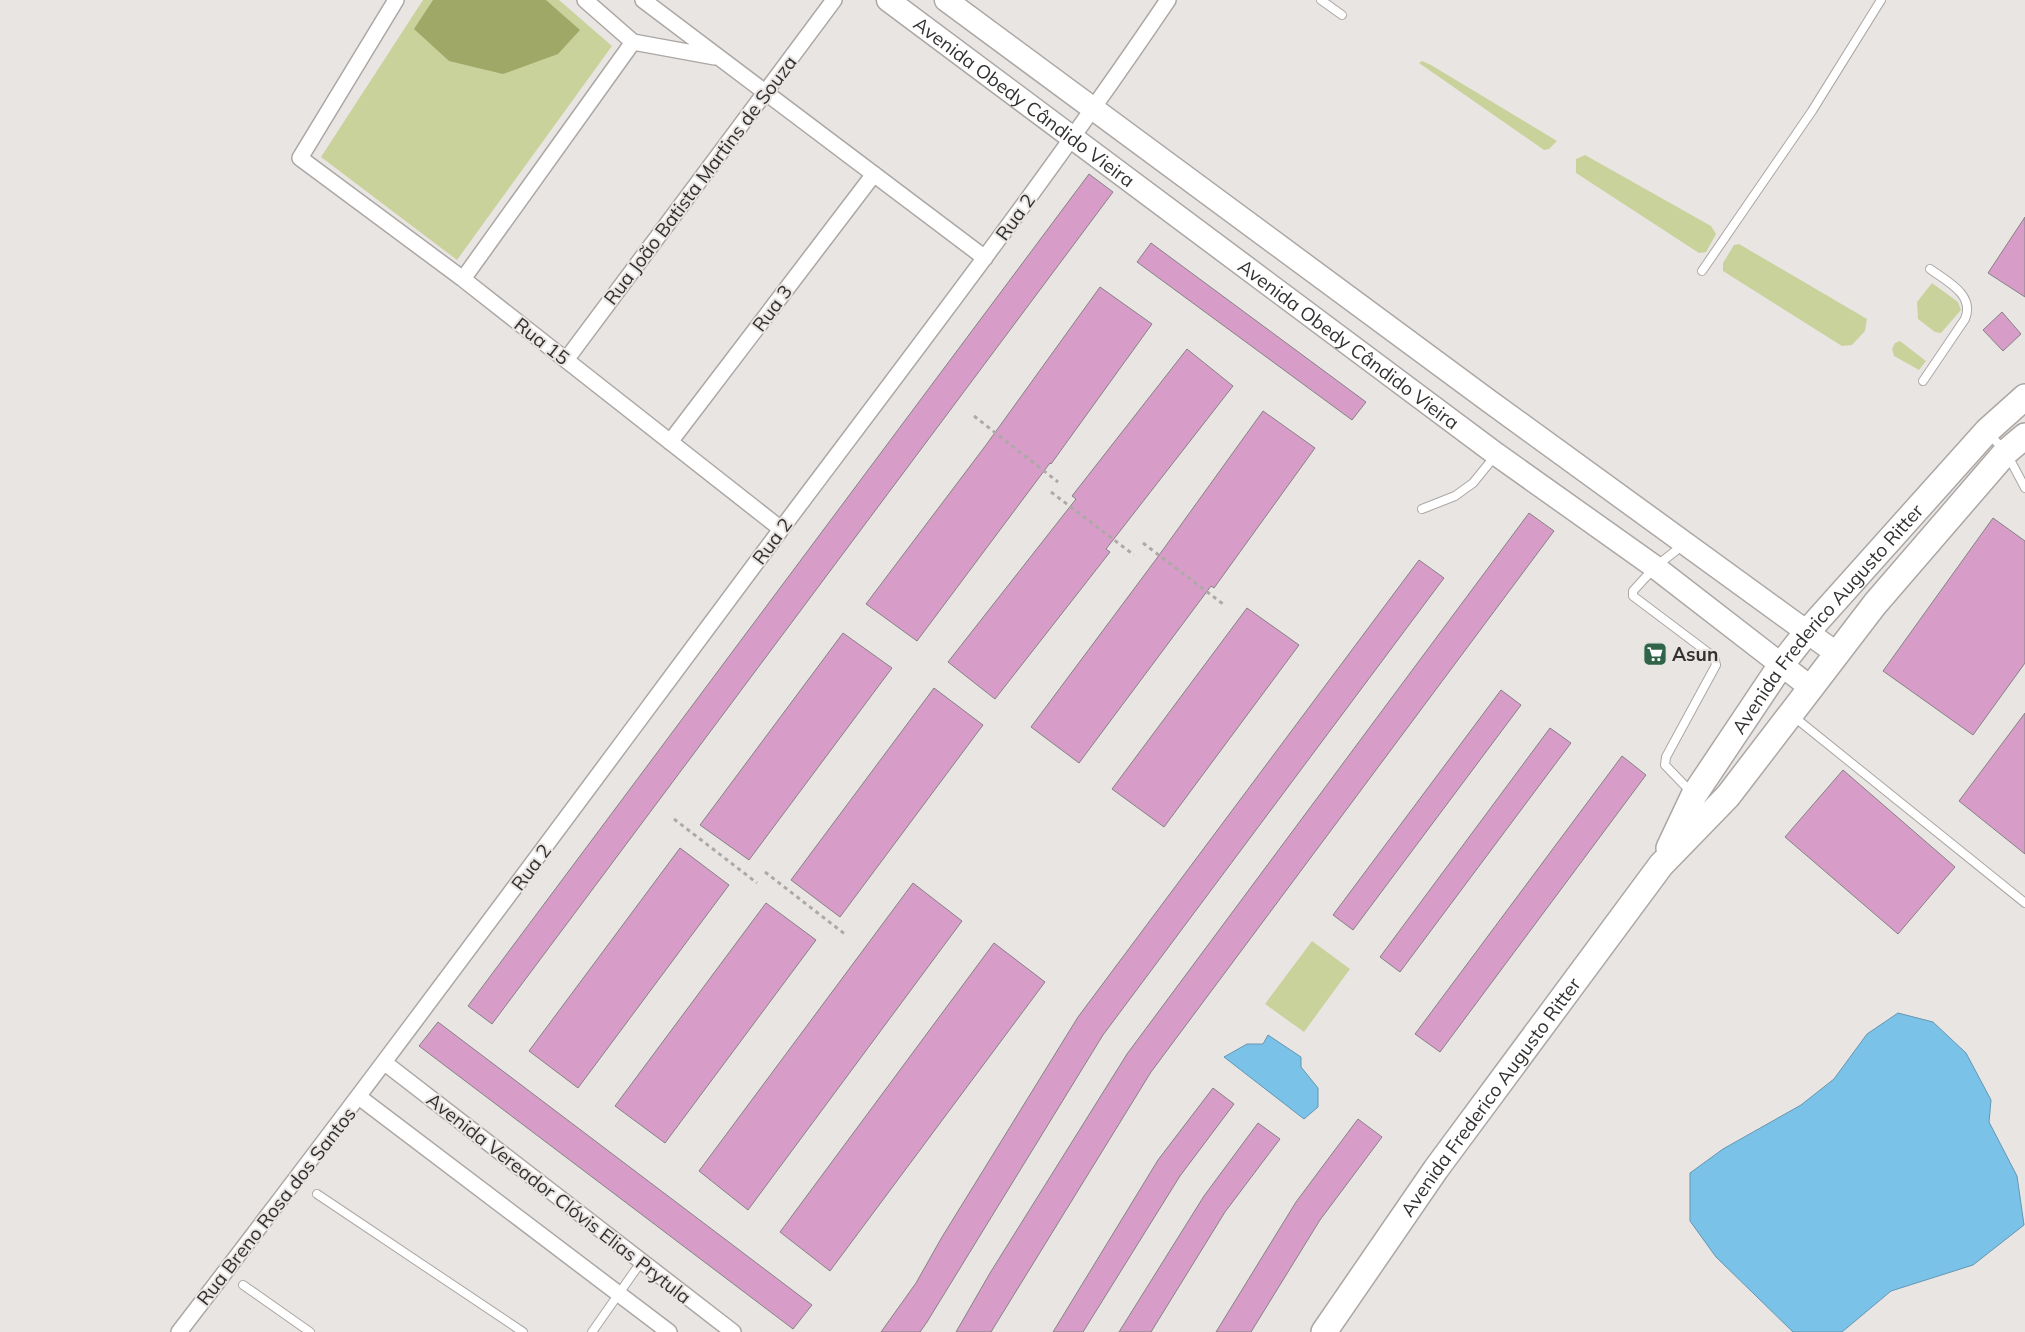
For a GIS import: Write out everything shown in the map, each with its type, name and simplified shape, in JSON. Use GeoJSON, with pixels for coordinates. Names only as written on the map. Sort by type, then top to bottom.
{"type":"FeatureCollection","features":[{"type":"Feature","properties":{"kind":"main road","name":"Avenida Obedy Cândido Vieira"},"geometry":{"type":"LineString","coordinates":[[888,0],[1496,454],[1655,567],[1810,687]]}},
{"type":"Feature","properties":{"kind":"main road","name":"Avenida Obedy Cândido Vieira"},"geometry":{"type":"LineString","coordinates":[[946,0],[1489,401],[1836,653]]}},
{"type":"Feature","properties":{"kind":"main road","name":"Avenida Frederico Augusto Ritter"},"geometry":{"type":"LineString","coordinates":[[1661,865],[1694,795],[1781,665],[1807,632],[1987,431],[2025,397]]}},
{"type":"Feature","properties":{"kind":"main road"},"geometry":{"type":"LineString","coordinates":[[1466,431],[1489,401]]}},
{"type":"Feature","properties":{"kind":"main road","name":"Avenida Frederico Augusto Ritter"},"geometry":{"type":"LineString","coordinates":[[1324,1332],[1436,1169],[1661,865],[1728,796],[1874,604],[2006,452],[2025,436]]}},
{"type":"Feature","properties":{"kind":"main road"},"geometry":{"type":"LineString","coordinates":[[1781,665],[1790,713]]}},
{"type":"Feature","properties":{"kind":"street","name":"Rua 15"},"geometry":{"type":"LineString","coordinates":[[396,0],[300,158],[463,279],[781,529]]}},
{"type":"Feature","properties":{"kind":"street"},"geometry":{"type":"LineString","coordinates":[[585,0],[633,42],[719,58]]}},
{"type":"Feature","properties":{"kind":"street"},"geometry":{"type":"LineString","coordinates":[[643,0],[985,258]]}},
{"type":"Feature","properties":{"kind":"street","name":"Rua João Batista Martins de Souza"},"geometry":{"type":"LineString","coordinates":[[566,360],[834,0]]}},
{"type":"Feature","properties":{"kind":"street","name":"Rua 2"},"geometry":{"type":"LineString","coordinates":[[372,1080],[781,529],[985,258],[1094,109],[1168,0]]}},
{"type":"Feature","properties":{"kind":"street"},"geometry":{"type":"LineString","coordinates":[[463,279],[633,42]]}},
{"type":"Feature","properties":{"kind":"street","name":"Rua 3"},"geometry":{"type":"LineString","coordinates":[[670,442],[874,174]]}},
{"type":"Feature","properties":{"kind":"street","name":"Avenida Vereador Clóvis Elias Prytula"},"geometry":{"type":"LineString","coordinates":[[385,1063],[733,1332]]}},
{"type":"Feature","properties":{"kind":"street","name":"Rua Breno Rosa dos Santos"},"geometry":{"type":"LineString","coordinates":[[179,1332],[372,1080]]}},
{"type":"Feature","properties":{"kind":"street","name":"Avenida Vereador Clóvis Elias Prytula"},"geometry":{"type":"LineString","coordinates":[[360,1097],[669,1332]]}},
{"type":"Feature","properties":{"kind":"lane"},"geometry":{"type":"LineString","coordinates":[[1321,0],[1342,14]]}},
{"type":"Feature","properties":{"kind":"lane"},"geometry":{"type":"LineString","coordinates":[[1702,270],[1812,111],[1882,0]]}},
{"type":"Feature","properties":{"kind":"lane"},"geometry":{"type":"LineString","coordinates":[[1923,381],[1968,310],[1967,302],[1955,286],[1930,270]]}},
{"type":"Feature","properties":{"kind":"lane"},"geometry":{"type":"LineString","coordinates":[[1987,431],[2006,452],[2025,488]]}},
{"type":"Feature","properties":{"kind":"lane"},"geometry":{"type":"LineString","coordinates":[[1422,509],[1455,496],[1473,483],[1496,454]]}},
{"type":"Feature","properties":{"kind":"lane"},"geometry":{"type":"LineString","coordinates":[[1684,544],[1655,567],[1635,587],[1633,596],[1714,657],[1716,665],[1666,757],[1666,765],[1694,795]]}},
{"type":"Feature","properties":{"kind":"lane"},"geometry":{"type":"LineString","coordinates":[[1790,713],[2025,903]]}},
{"type":"Feature","properties":{"kind":"lane"},"geometry":{"type":"LineString","coordinates":[[318,1194],[523,1332]]}},
{"type":"Feature","properties":{"kind":"lane"},"geometry":{"type":"LineString","coordinates":[[592,1332],[641,1262]]}},
{"type":"Feature","properties":{"kind":"lane"},"geometry":{"type":"LineString","coordinates":[[243,1286],[310,1332]]}},
{"type":"Feature","properties":{"kind":"path"},"geometry":{"type":"LineString","coordinates":[[974,416],[1058,482]]}},
{"type":"Feature","properties":{"kind":"path"},"geometry":{"type":"LineString","coordinates":[[1051,492],[1134,555]]}},
{"type":"Feature","properties":{"kind":"path"},"geometry":{"type":"LineString","coordinates":[[1143,543],[1223,604]]}},
{"type":"Feature","properties":{"kind":"path"},"geometry":{"type":"LineString","coordinates":[[674,819],[757,883]]}},
{"type":"Feature","properties":{"kind":"path"},"geometry":{"type":"LineString","coordinates":[[764,872],[846,935]]}},
{"type":"Feature","properties":{"kind":"green space"},"geometry":{"type":"Polygon","coordinates":[[[423,0],[559,0],[612,46],[457,260],[321,157],[423,0]]]}},
{"type":"Feature","properties":{"kind":"green space"},"geometry":{"type":"Polygon","coordinates":[[[433,0],[546,0],[580,30],[558,54],[503,74],[449,61],[414,29],[433,0]]]}},
{"type":"Feature","properties":{"kind":"green space"},"geometry":{"type":"Polygon","coordinates":[[[1422,61],[1557,141],[1549,149],[1544,150],[1419,63],[1422,61]]]}},
{"type":"Feature","properties":{"kind":"green space"},"geometry":{"type":"Polygon","coordinates":[[[1585,155],[1711,226],[1716,234],[1706,252],[1699,253],[1576,173],[1576,159],[1585,155]]]}},
{"type":"Feature","properties":{"kind":"green space"},"geometry":{"type":"Polygon","coordinates":[[[1739,244],[1867,319],[1865,331],[1852,345],[1842,346],[1723,271],[1723,263],[1734,245],[1739,244]]]}},
{"type":"Feature","properties":{"kind":"green space"},"geometry":{"type":"Polygon","coordinates":[[[1932,283],[1958,302],[1961,310],[1941,333],[1935,332],[1918,319],[1917,302],[1932,283]]]}},
{"type":"Feature","properties":{"kind":"green space"},"geometry":{"type":"Polygon","coordinates":[[[1900,341],[1926,361],[1919,370],[1894,356],[1892,349],[1895,343],[1900,341]]]}},
{"type":"Feature","properties":{"kind":"green space"},"geometry":{"type":"Polygon","coordinates":[[[1312,941],[1350,969],[1304,1032],[1265,1004],[1312,941]]]}},
{"type":"Feature","properties":{"kind":"water"},"geometry":{"type":"Polygon","coordinates":[[[1898,1013],[1933,1022],[1966,1053],[1991,1100],[1989,1122],[2017,1176],[2024,1225],[1973,1265],[1891,1291],[1842,1332],[1793,1332],[1716,1257],[1690,1221],[1690,1173],[1723,1149],[1801,1105],[1834,1079],[1867,1034],[1898,1013]]]}},
{"type":"Feature","properties":{"kind":"water"},"geometry":{"type":"Polygon","coordinates":[[[1268,1035],[1301,1057],[1301,1067],[1318,1088],[1318,1107],[1304,1119],[1224,1057],[1247,1044],[1263,1044],[1268,1035]]]}},
{"type":"Feature","properties":{"kind":"building"},"geometry":{"type":"Polygon","coordinates":[[[1089,174],[1113,192],[492,1024],[468,1006],[1089,174]]]}},
{"type":"Feature","properties":{"kind":"building"},"geometry":{"type":"Polygon","coordinates":[[[2025,217],[2025,297],[1988,273],[2025,217]]]}},
{"type":"Feature","properties":{"kind":"building"},"geometry":{"type":"Polygon","coordinates":[[[1151,243],[1366,402],[1352,420],[1137,262],[1151,243]]]}},
{"type":"Feature","properties":{"kind":"building"},"geometry":{"type":"Polygon","coordinates":[[[1100,287],[1152,324],[1051,464],[917,641],[866,604],[986,445],[1100,287]]]}},
{"type":"Feature","properties":{"kind":"building"},"geometry":{"type":"Polygon","coordinates":[[[2002,312],[2021,334],[2003,351],[1983,330],[2002,312]]]}},
{"type":"Feature","properties":{"kind":"building"},"geometry":{"type":"Polygon","coordinates":[[[1187,349],[1233,386],[1106,549],[1110,552],[995,699],[948,662],[1076,499],[1072,496],[1187,349]]]}},
{"type":"Feature","properties":{"kind":"building"},"geometry":{"type":"Polygon","coordinates":[[[1263,411],[1315,448],[1214,588],[1211,586],[1079,763],[1031,727],[1157,558],[1263,411]]]}},
{"type":"Feature","properties":{"kind":"building"},"geometry":{"type":"Polygon","coordinates":[[[1529,513],[1554,531],[1151,1072],[991,1332],[956,1332],[990,1273],[1127,1054],[1529,513]]]}},
{"type":"Feature","properties":{"kind":"building"},"geometry":{"type":"Polygon","coordinates":[[[1993,518],[2025,541],[2025,663],[1973,735],[1883,671],[1993,518]]]}},
{"type":"Feature","properties":{"kind":"building"},"geometry":{"type":"Polygon","coordinates":[[[1419,560],[1444,578],[1103,1035],[927,1322],[920,1332],[881,1332],[916,1283],[942,1237],[1078,1017],[1419,560]]]}},
{"type":"Feature","properties":{"kind":"building"},"geometry":{"type":"Polygon","coordinates":[[[1247,608],[1299,645],[1164,827],[1112,789],[1247,608]]]}},
{"type":"Feature","properties":{"kind":"building"},"geometry":{"type":"Polygon","coordinates":[[[843,633],[892,668],[749,860],[700,825],[843,633]]]}},
{"type":"Feature","properties":{"kind":"building"},"geometry":{"type":"Polygon","coordinates":[[[934,688],[983,725],[840,917],[791,880],[934,688]]]}},
{"type":"Feature","properties":{"kind":"building"},"geometry":{"type":"Polygon","coordinates":[[[1501,690],[1521,705],[1353,930],[1333,915],[1501,690]]]}},
{"type":"Feature","properties":{"kind":"building"},"geometry":{"type":"Polygon","coordinates":[[[2025,713],[2025,854],[1959,801],[2025,713]]]}},
{"type":"Feature","properties":{"kind":"building"},"geometry":{"type":"Polygon","coordinates":[[[1550,728],[1571,743],[1400,972],[1380,957],[1550,728]]]}},
{"type":"Feature","properties":{"kind":"building"},"geometry":{"type":"Polygon","coordinates":[[[1622,756],[1646,775],[1440,1052],[1415,1034],[1622,756]]]}},
{"type":"Feature","properties":{"kind":"building"},"geometry":{"type":"Polygon","coordinates":[[[1843,770],[1955,867],[1898,934],[1785,837],[1843,770]]]}},
{"type":"Feature","properties":{"kind":"building"},"geometry":{"type":"Polygon","coordinates":[[[680,848],[729,885],[578,1088],[529,1051],[680,848]]]}},
{"type":"Feature","properties":{"kind":"building"},"geometry":{"type":"Polygon","coordinates":[[[913,883],[962,921],[748,1210],[699,1171],[913,883]]]}},
{"type":"Feature","properties":{"kind":"building"},"geometry":{"type":"Polygon","coordinates":[[[766,903],[816,940],[665,1143],[615,1106],[766,903]]]}},
{"type":"Feature","properties":{"kind":"building"},"geometry":{"type":"Polygon","coordinates":[[[994,943],[1045,982],[830,1271],[780,1232],[994,943]]]}},
{"type":"Feature","properties":{"kind":"building"},"geometry":{"type":"Polygon","coordinates":[[[438,1022],[812,1305],[793,1329],[419,1046],[438,1022]]]}},
{"type":"Feature","properties":{"kind":"building"},"geometry":{"type":"Polygon","coordinates":[[[1213,1088],[1234,1104],[1180,1176],[1083,1332],[1053,1332],[1158,1160],[1213,1088]]]}},
{"type":"Feature","properties":{"kind":"building"},"geometry":{"type":"Polygon","coordinates":[[[1358,1119],[1382,1137],[1320,1220],[1251,1332],[1216,1332],[1296,1202],[1358,1119]]]}},
{"type":"Feature","properties":{"kind":"building"},"geometry":{"type":"Polygon","coordinates":[[[1258,1123],[1280,1139],[1225,1212],[1151,1332],[1119,1332],[1204,1196],[1258,1123]]]}},
{"type":"Feature","properties":{"kind":"place","name":"Asun"},"geometry":{"type":"Point","coordinates":[1655,654]}}]}
